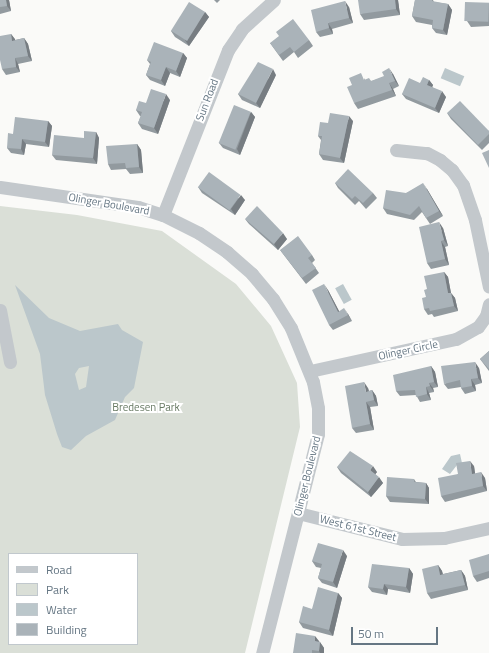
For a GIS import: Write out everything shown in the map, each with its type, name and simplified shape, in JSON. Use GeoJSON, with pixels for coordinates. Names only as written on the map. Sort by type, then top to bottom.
{"type":"FeatureCollection","features":[{"type":"Feature","properties":{"kind":"street","name":"Sun Road"},"geometry":{"type":"LineString","coordinates":[[163,215],[228,50],[242,29],[274,0]]}},
{"type":"Feature","properties":{"kind":"street"},"geometry":{"type":"LineString","coordinates":[[396,150],[427,153],[440,160],[452,170],[463,185],[475,220],[489,287]]}},
{"type":"Feature","properties":{"kind":"street","name":"Olinger Boulevard"},"geometry":{"type":"LineString","coordinates":[[0,187],[138,207],[163,215],[199,233],[227,252],[252,274],[273,299],[291,328],[310,371],[318,408],[318,434],[262,653]]}},
{"type":"Feature","properties":{"kind":"street","name":"Olinger Circle"},"geometry":{"type":"LineString","coordinates":[[310,371],[456,339],[478,327],[486,316],[489,304]]}},
{"type":"Feature","properties":{"kind":"street"},"geometry":{"type":"LineString","coordinates":[[0,310],[10,362]]}},
{"type":"Feature","properties":{"kind":"street","name":"West 61st Street"},"geometry":{"type":"LineString","coordinates":[[298,513],[402,538],[444,538],[489,528]]}},
{"type":"Feature","properties":{"kind":"green space","name":"Bredesen Park"},"geometry":{"type":"Polygon","coordinates":[[[0,206],[77,215],[162,231],[236,284],[271,326],[297,383],[300,427],[245,653],[0,653],[0,206]]]}},
{"type":"Feature","properties":{"kind":"water"},"geometry":{"type":"Polygon","coordinates":[[[445,68],[464,76],[460,86],[441,78],[445,68]]]}},
{"type":"Feature","properties":{"kind":"water"},"geometry":{"type":"Polygon","coordinates":[[[343,284],[352,300],[344,304],[335,288],[343,284]]]}},
{"type":"Feature","properties":{"kind":"water"},"geometry":{"type":"Polygon","coordinates":[[[15,285],[49,318],[80,331],[118,324],[122,330],[143,342],[134,388],[125,397],[115,420],[86,436],[71,450],[62,447],[57,434],[45,395],[40,354],[15,285]],[[89,366],[79,368],[75,374],[79,390],[86,387],[89,366]]]}},
{"type":"Feature","properties":{"kind":"water"},"geometry":{"type":"Polygon","coordinates":[[[460,454],[462,463],[457,465],[450,474],[442,469],[451,456],[460,454]]]}},
{"type":"Feature","properties":{"kind":"building"},"geometry":{"type":"Polygon","coordinates":[[[0,0],[6,0],[7,6],[0,7],[0,0]]]}},
{"type":"Feature","properties":{"kind":"building"},"geometry":{"type":"Polygon","coordinates":[[[358,0],[395,0],[396,9],[360,14],[358,0]]]}},
{"type":"Feature","properties":{"kind":"building"},"geometry":{"type":"Polygon","coordinates":[[[415,0],[432,0],[448,4],[443,30],[432,28],[433,20],[412,16],[415,0]]]}},
{"type":"Feature","properties":{"kind":"building"},"geometry":{"type":"Polygon","coordinates":[[[345,1],[349,18],[328,23],[329,28],[316,32],[311,10],[345,1]]]}},
{"type":"Feature","properties":{"kind":"building"},"geometry":{"type":"Polygon","coordinates":[[[189,2],[205,12],[187,41],[171,31],[189,2]]]}},
{"type":"Feature","properties":{"kind":"building"},"geometry":{"type":"Polygon","coordinates":[[[465,2],[489,3],[488,22],[464,21],[465,2]]]}},
{"type":"Feature","properties":{"kind":"building"},"geometry":{"type":"Polygon","coordinates":[[[293,19],[309,40],[294,52],[290,47],[279,55],[270,43],[279,36],[276,32],[293,19]]]}},
{"type":"Feature","properties":{"kind":"building"},"geometry":{"type":"Polygon","coordinates":[[[11,34],[12,41],[24,38],[28,56],[15,58],[16,67],[2,69],[0,60],[0,36],[11,34]]]}},
{"type":"Feature","properties":{"kind":"building"},"geometry":{"type":"Polygon","coordinates":[[[154,42],[183,53],[176,71],[166,67],[161,80],[146,75],[151,62],[147,60],[154,42]]]}},
{"type":"Feature","properties":{"kind":"building"},"geometry":{"type":"Polygon","coordinates":[[[258,62],[273,69],[256,103],[238,94],[258,62]]]}},
{"type":"Feature","properties":{"kind":"building"},"geometry":{"type":"Polygon","coordinates":[[[389,68],[395,81],[389,83],[392,90],[354,103],[347,87],[352,85],[349,78],[361,73],[364,80],[369,78],[371,81],[384,76],[382,72],[389,68]]]}},
{"type":"Feature","properties":{"kind":"building"},"geometry":{"type":"Polygon","coordinates":[[[423,77],[429,80],[427,85],[442,91],[435,108],[402,94],[409,78],[420,83],[423,77]]]}},
{"type":"Feature","properties":{"kind":"building"},"geometry":{"type":"Polygon","coordinates":[[[151,89],[166,94],[154,128],[138,123],[142,112],[136,110],[139,101],[146,103],[151,89]]]}},
{"type":"Feature","properties":{"kind":"building"},"geometry":{"type":"Polygon","coordinates":[[[460,101],[489,131],[489,134],[478,145],[447,113],[460,101]]]}},
{"type":"Feature","properties":{"kind":"building"},"geometry":{"type":"Polygon","coordinates":[[[234,105],[251,112],[235,150],[219,143],[234,105]]]}},
{"type":"Feature","properties":{"kind":"building"},"geometry":{"type":"Polygon","coordinates":[[[330,113],[349,116],[340,158],[319,154],[322,136],[318,136],[320,122],[328,123],[330,113]]]}},
{"type":"Feature","properties":{"kind":"building"},"geometry":{"type":"Polygon","coordinates":[[[15,117],[48,121],[45,142],[22,139],[21,149],[7,148],[8,133],[13,134],[15,117]]]}},
{"type":"Feature","properties":{"kind":"building"},"geometry":{"type":"Polygon","coordinates":[[[84,131],[96,132],[93,158],[52,155],[54,135],[84,138],[84,131]]]}},
{"type":"Feature","properties":{"kind":"building"},"geometry":{"type":"Polygon","coordinates":[[[137,144],[139,167],[126,168],[125,163],[108,164],[106,146],[137,144]]]}},
{"type":"Feature","properties":{"kind":"building"},"geometry":{"type":"Polygon","coordinates":[[[489,150],[489,168],[482,153],[489,150]]]}},
{"type":"Feature","properties":{"kind":"building"},"geometry":{"type":"Polygon","coordinates":[[[348,169],[373,193],[363,203],[355,196],[352,199],[335,183],[348,169]]]}},
{"type":"Feature","properties":{"kind":"building"},"geometry":{"type":"Polygon","coordinates":[[[209,172],[241,195],[229,210],[198,187],[209,172]]]}},
{"type":"Feature","properties":{"kind":"building"},"geometry":{"type":"Polygon","coordinates":[[[423,183],[439,211],[426,218],[419,206],[410,215],[383,208],[386,190],[406,193],[423,183]]]}},
{"type":"Feature","properties":{"kind":"building"},"geometry":{"type":"Polygon","coordinates":[[[257,206],[283,233],[274,244],[245,219],[257,206]]]}},
{"type":"Feature","properties":{"kind":"building"},"geometry":{"type":"Polygon","coordinates":[[[439,222],[444,240],[441,241],[445,259],[427,263],[419,227],[439,222]]]}},
{"type":"Feature","properties":{"kind":"building"},"geometry":{"type":"Polygon","coordinates":[[[298,236],[312,255],[308,258],[316,268],[302,278],[280,250],[298,236]]]}},
{"type":"Feature","properties":{"kind":"building"},"geometry":{"type":"Polygon","coordinates":[[[444,272],[448,293],[451,293],[454,306],[430,311],[429,308],[424,309],[422,298],[426,297],[424,290],[427,289],[424,276],[444,272]]]}},
{"type":"Feature","properties":{"kind":"building"},"geometry":{"type":"Polygon","coordinates":[[[324,284],[338,312],[344,308],[348,315],[329,325],[312,290],[324,284]]]}},
{"type":"Feature","properties":{"kind":"building"},"geometry":{"type":"Polygon","coordinates":[[[489,351],[489,369],[480,359],[489,351]]]}},
{"type":"Feature","properties":{"kind":"building"},"geometry":{"type":"Polygon","coordinates":[[[475,362],[478,378],[471,379],[472,386],[461,388],[460,380],[444,384],[441,366],[475,362]]]}},
{"type":"Feature","properties":{"kind":"building"},"geometry":{"type":"Polygon","coordinates":[[[431,366],[434,382],[429,383],[430,386],[426,387],[427,394],[416,397],[415,390],[396,391],[393,375],[431,366]]]}},
{"type":"Feature","properties":{"kind":"building"},"geometry":{"type":"Polygon","coordinates":[[[364,382],[366,392],[372,390],[374,400],[366,402],[370,424],[352,428],[345,386],[364,382]]]}},
{"type":"Feature","properties":{"kind":"building"},"geometry":{"type":"Polygon","coordinates":[[[350,451],[373,466],[370,470],[379,477],[368,492],[337,467],[350,451]]]}},
{"type":"Feature","properties":{"kind":"building"},"geometry":{"type":"Polygon","coordinates":[[[470,461],[472,474],[481,472],[483,486],[441,496],[438,478],[458,474],[456,463],[470,461]]]}},
{"type":"Feature","properties":{"kind":"building"},"geometry":{"type":"Polygon","coordinates":[[[387,477],[414,479],[414,482],[426,483],[425,499],[386,496],[387,477]]]}},
{"type":"Feature","properties":{"kind":"building"},"geometry":{"type":"Polygon","coordinates":[[[318,543],[343,550],[333,582],[318,578],[322,564],[312,561],[318,543]]]}},
{"type":"Feature","properties":{"kind":"building"},"geometry":{"type":"Polygon","coordinates":[[[489,554],[489,571],[473,576],[469,560],[489,554]]]}},
{"type":"Feature","properties":{"kind":"building"},"geometry":{"type":"Polygon","coordinates":[[[372,564],[409,568],[406,587],[384,584],[383,589],[368,587],[372,564]]]}},
{"type":"Feature","properties":{"kind":"building"},"geometry":{"type":"Polygon","coordinates":[[[438,565],[440,575],[461,570],[465,585],[427,593],[422,569],[438,565]]]}},
{"type":"Feature","properties":{"kind":"building"},"geometry":{"type":"Polygon","coordinates":[[[318,587],[338,593],[329,630],[299,622],[303,606],[312,609],[318,587]]]}},
{"type":"Feature","properties":{"kind":"building"},"geometry":{"type":"Polygon","coordinates":[[[296,633],[315,636],[315,641],[320,642],[319,651],[312,650],[312,653],[293,653],[296,633]]]}}]}
